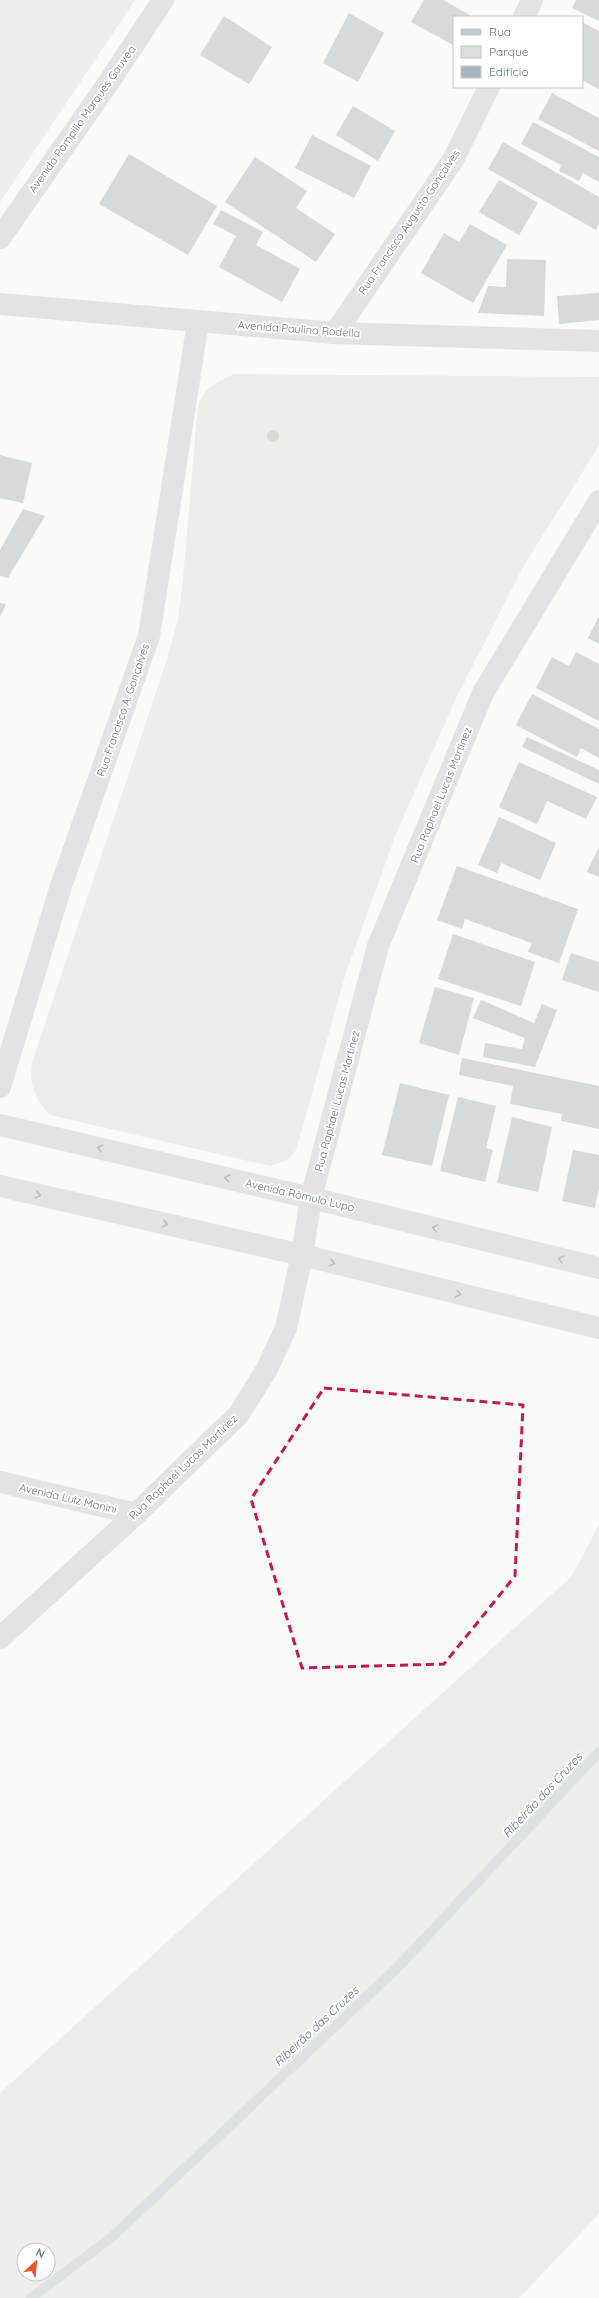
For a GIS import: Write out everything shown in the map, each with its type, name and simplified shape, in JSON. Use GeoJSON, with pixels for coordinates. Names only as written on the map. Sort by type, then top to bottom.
{"type":"FeatureCollection","features":[{"type":"Feature","properties":{"kind":"street","name":"Avenida Pompilio Marques Gouvea"},"geometry":{"type":"LineString","coordinates":[[0,238],[109,82],[163,0]]}},
{"type":"Feature","properties":{"kind":"street"},"geometry":{"type":"LineString","coordinates":[[524,16],[532,0]]}},
{"type":"Feature","properties":{"kind":"street","name":"Rua Francisco Augusto Gonçalves"},"geometry":{"type":"LineString","coordinates":[[335,333],[453,160],[489,88]]}},
{"type":"Feature","properties":{"kind":"street","name":"Avenida Paulino Rodella"},"geometry":{"type":"LineString","coordinates":[[0,304],[335,333],[599,341]]}},
{"type":"Feature","properties":{"kind":"street","name":"Rua Francisco A. Gonçalves"},"geometry":{"type":"LineString","coordinates":[[0,1087],[61,886],[149,636],[198,322]]}},
{"type":"Feature","properties":{"kind":"street","name":"Rua Raphael Lucas Martinez"},"geometry":{"type":"LineString","coordinates":[[0,1638],[136,1514],[239,1414],[267,1369],[286,1328],[302,1255],[311,1198],[378,946],[483,692],[599,501]]}},
{"type":"Feature","properties":{"kind":"street","name":"Avenida Rômulo Lupo"},"geometry":{"type":"LineString","coordinates":[[0,1125],[311,1198],[599,1268]]}},
{"type":"Feature","properties":{"kind":"street"},"geometry":{"type":"LineString","coordinates":[[0,1186],[302,1255],[599,1328]]}},
{"type":"Feature","properties":{"kind":"street","name":"Avenida Luiz Manini"},"geometry":{"type":"LineString","coordinates":[[0,1482],[136,1514]]}},
{"type":"Feature","properties":{"kind":"highlighted area"},"geometry":{"type":"Polygon","coordinates":[[[324,1388],[523,1405],[515,1576],[444,1664],[302,1668],[251,1499],[324,1388]]]}},
{"type":"Feature","properties":{"kind":"green space"},"geometry":{"type":"Polygon","coordinates":[[[0,0],[135,0],[0,202],[0,0]]]}},
{"type":"Feature","properties":{"kind":"green space"},"geometry":{"type":"Polygon","coordinates":[[[235,374],[599,377],[599,446],[524,565],[456,698],[397,831],[346,972],[296,1150],[286,1161],[270,1166],[50,1115],[44,1109],[36,1096],[31,1076],[33,1060],[167,659],[178,620],[183,580],[198,405],[208,389],[223,379],[235,374]]]}},
{"type":"Feature","properties":{"kind":"green space"},"geometry":{"type":"Polygon","coordinates":[[[599,1525],[599,2214],[519,2298],[0,2298],[0,2093],[572,1576],[599,1525]]]}},
{"type":"Feature","properties":{"kind":"building"},"geometry":{"type":"Polygon","coordinates":[[[424,0],[443,0],[470,15],[453,16],[453,45],[411,22],[424,0]]]}},
{"type":"Feature","properties":{"kind":"building"},"geometry":{"type":"Polygon","coordinates":[[[576,0],[599,0],[599,21],[572,8],[576,0]]]}},
{"type":"Feature","properties":{"kind":"building"},"geometry":{"type":"Polygon","coordinates":[[[349,13],[384,33],[358,82],[323,63],[349,13]]]}},
{"type":"Feature","properties":{"kind":"building"},"geometry":{"type":"Polygon","coordinates":[[[224,16],[272,47],[249,84],[200,55],[224,16]]]}},
{"type":"Feature","properties":{"kind":"building"},"geometry":{"type":"Polygon","coordinates":[[[583,23],[599,31],[599,89],[583,81],[583,23]]]}},
{"type":"Feature","properties":{"kind":"building"},"geometry":{"type":"Polygon","coordinates":[[[552,93],[599,118],[599,151],[538,119],[552,93]]]}},
{"type":"Feature","properties":{"kind":"building"},"geometry":{"type":"Polygon","coordinates":[[[353,106],[395,131],[378,161],[336,135],[353,106]]]}},
{"type":"Feature","properties":{"kind":"building"},"geometry":{"type":"Polygon","coordinates":[[[533,122],[599,157],[599,182],[583,173],[579,181],[559,171],[561,165],[521,144],[533,122]]]}},
{"type":"Feature","properties":{"kind":"building"},"geometry":{"type":"Polygon","coordinates":[[[312,135],[371,166],[354,198],[295,168],[312,135]]]}},
{"type":"Feature","properties":{"kind":"building"},"geometry":{"type":"Polygon","coordinates":[[[503,142],[599,197],[599,224],[596,230],[488,169],[503,142]]]}},
{"type":"Feature","properties":{"kind":"building"},"geometry":{"type":"Polygon","coordinates":[[[129,154],[217,206],[188,255],[99,204],[129,154]]]}},
{"type":"Feature","properties":{"kind":"building"},"geometry":{"type":"Polygon","coordinates":[[[255,157],[307,191],[296,208],[335,234],[316,262],[225,202],[255,157]]]}},
{"type":"Feature","properties":{"kind":"building"},"geometry":{"type":"Polygon","coordinates":[[[499,180],[538,203],[519,235],[479,212],[499,180]]]}},
{"type":"Feature","properties":{"kind":"building"},"geometry":{"type":"Polygon","coordinates":[[[221,210],[263,232],[256,245],[300,269],[282,302],[219,267],[236,236],[213,224],[221,210]]]}},
{"type":"Feature","properties":{"kind":"building"},"geometry":{"type":"Polygon","coordinates":[[[470,224],[507,245],[473,303],[421,273],[444,233],[459,242],[470,224]]]}},
{"type":"Feature","properties":{"kind":"building"},"geometry":{"type":"Polygon","coordinates":[[[507,259],[546,260],[544,316],[478,313],[488,286],[506,287],[507,259]]]}},
{"type":"Feature","properties":{"kind":"building"},"geometry":{"type":"Polygon","coordinates":[[[599,293],[599,320],[559,324],[557,296],[599,293]]]}},
{"type":"Feature","properties":{"kind":"building"},"geometry":{"type":"Polygon","coordinates":[[[0,455],[32,463],[23,503],[0,498],[0,455]]]}},
{"type":"Feature","properties":{"kind":"building"},"geometry":{"type":"Polygon","coordinates":[[[23,509],[45,516],[8,578],[0,576],[0,550],[23,509]]]}},
{"type":"Feature","properties":{"kind":"building"},"geometry":{"type":"Polygon","coordinates":[[[0,603],[6,604],[0,617],[0,603]]]}},
{"type":"Feature","properties":{"kind":"building"},"geometry":{"type":"Polygon","coordinates":[[[599,616],[599,644],[588,638],[599,616]]]}},
{"type":"Feature","properties":{"kind":"building"},"geometry":{"type":"Polygon","coordinates":[[[576,652],[599,664],[599,721],[536,688],[552,657],[569,666],[576,652]]]}},
{"type":"Feature","properties":{"kind":"building"},"geometry":{"type":"Polygon","coordinates":[[[532,694],[599,729],[599,758],[581,748],[577,757],[516,725],[532,694]]]}},
{"type":"Feature","properties":{"kind":"building"},"geometry":{"type":"Polygon","coordinates":[[[527,737],[599,770],[599,784],[522,747],[527,737]]]}},
{"type":"Feature","properties":{"kind":"building"},"geometry":{"type":"Polygon","coordinates":[[[519,762],[597,797],[586,819],[547,801],[537,824],[499,807],[519,762]]]}},
{"type":"Feature","properties":{"kind":"building"},"geometry":{"type":"Polygon","coordinates":[[[499,817],[556,843],[540,880],[501,863],[497,873],[478,865],[499,817]]]}},
{"type":"Feature","properties":{"kind":"building"},"geometry":{"type":"Polygon","coordinates":[[[599,847],[599,877],[587,872],[599,847]]]}},
{"type":"Feature","properties":{"kind":"building"},"geometry":{"type":"Polygon","coordinates":[[[457,866],[578,909],[559,963],[528,952],[532,943],[465,919],[462,929],[437,920],[457,866]]]}},
{"type":"Feature","properties":{"kind":"building"},"geometry":{"type":"Polygon","coordinates":[[[453,934],[535,962],[521,1006],[438,979],[453,934]]]}},
{"type":"Feature","properties":{"kind":"building"},"geometry":{"type":"Polygon","coordinates":[[[571,953],[599,962],[599,992],[562,980],[571,953]]]}},
{"type":"Feature","properties":{"kind":"building"},"geometry":{"type":"Polygon","coordinates":[[[435,987],[474,998],[459,1055],[419,1043],[435,987]]]}},
{"type":"Feature","properties":{"kind":"building"},"geometry":{"type":"Polygon","coordinates":[[[481,1000],[534,1023],[542,1004],[557,1010],[535,1067],[483,1057],[485,1043],[522,1049],[525,1038],[473,1018],[481,1000]]]}},
{"type":"Feature","properties":{"kind":"building"},"geometry":{"type":"Polygon","coordinates":[[[462,1058],[599,1086],[599,1129],[561,1121],[562,1114],[510,1104],[513,1086],[459,1075],[462,1058]]]}},
{"type":"Feature","properties":{"kind":"building"},"geometry":{"type":"Polygon","coordinates":[[[400,1083],[449,1095],[432,1166],[382,1155],[400,1083]]]}},
{"type":"Feature","properties":{"kind":"building"},"geometry":{"type":"Polygon","coordinates":[[[458,1097],[496,1106],[486,1148],[493,1150],[485,1182],[440,1171],[458,1097]]]}},
{"type":"Feature","properties":{"kind":"building"},"geometry":{"type":"Polygon","coordinates":[[[512,1117],[552,1127],[538,1192],[497,1183],[512,1117]]]}},
{"type":"Feature","properties":{"kind":"building"},"geometry":{"type":"Polygon","coordinates":[[[573,1150],[599,1155],[599,1187],[595,1208],[562,1201],[573,1150]]]}},
{"type":"Feature","properties":{"kind":"waterway","name":"Ribeirão das Cruzes"},"geometry":{"type":"LineString","coordinates":[[31,2298],[112,2237],[398,1967],[599,1752]]}}]}
